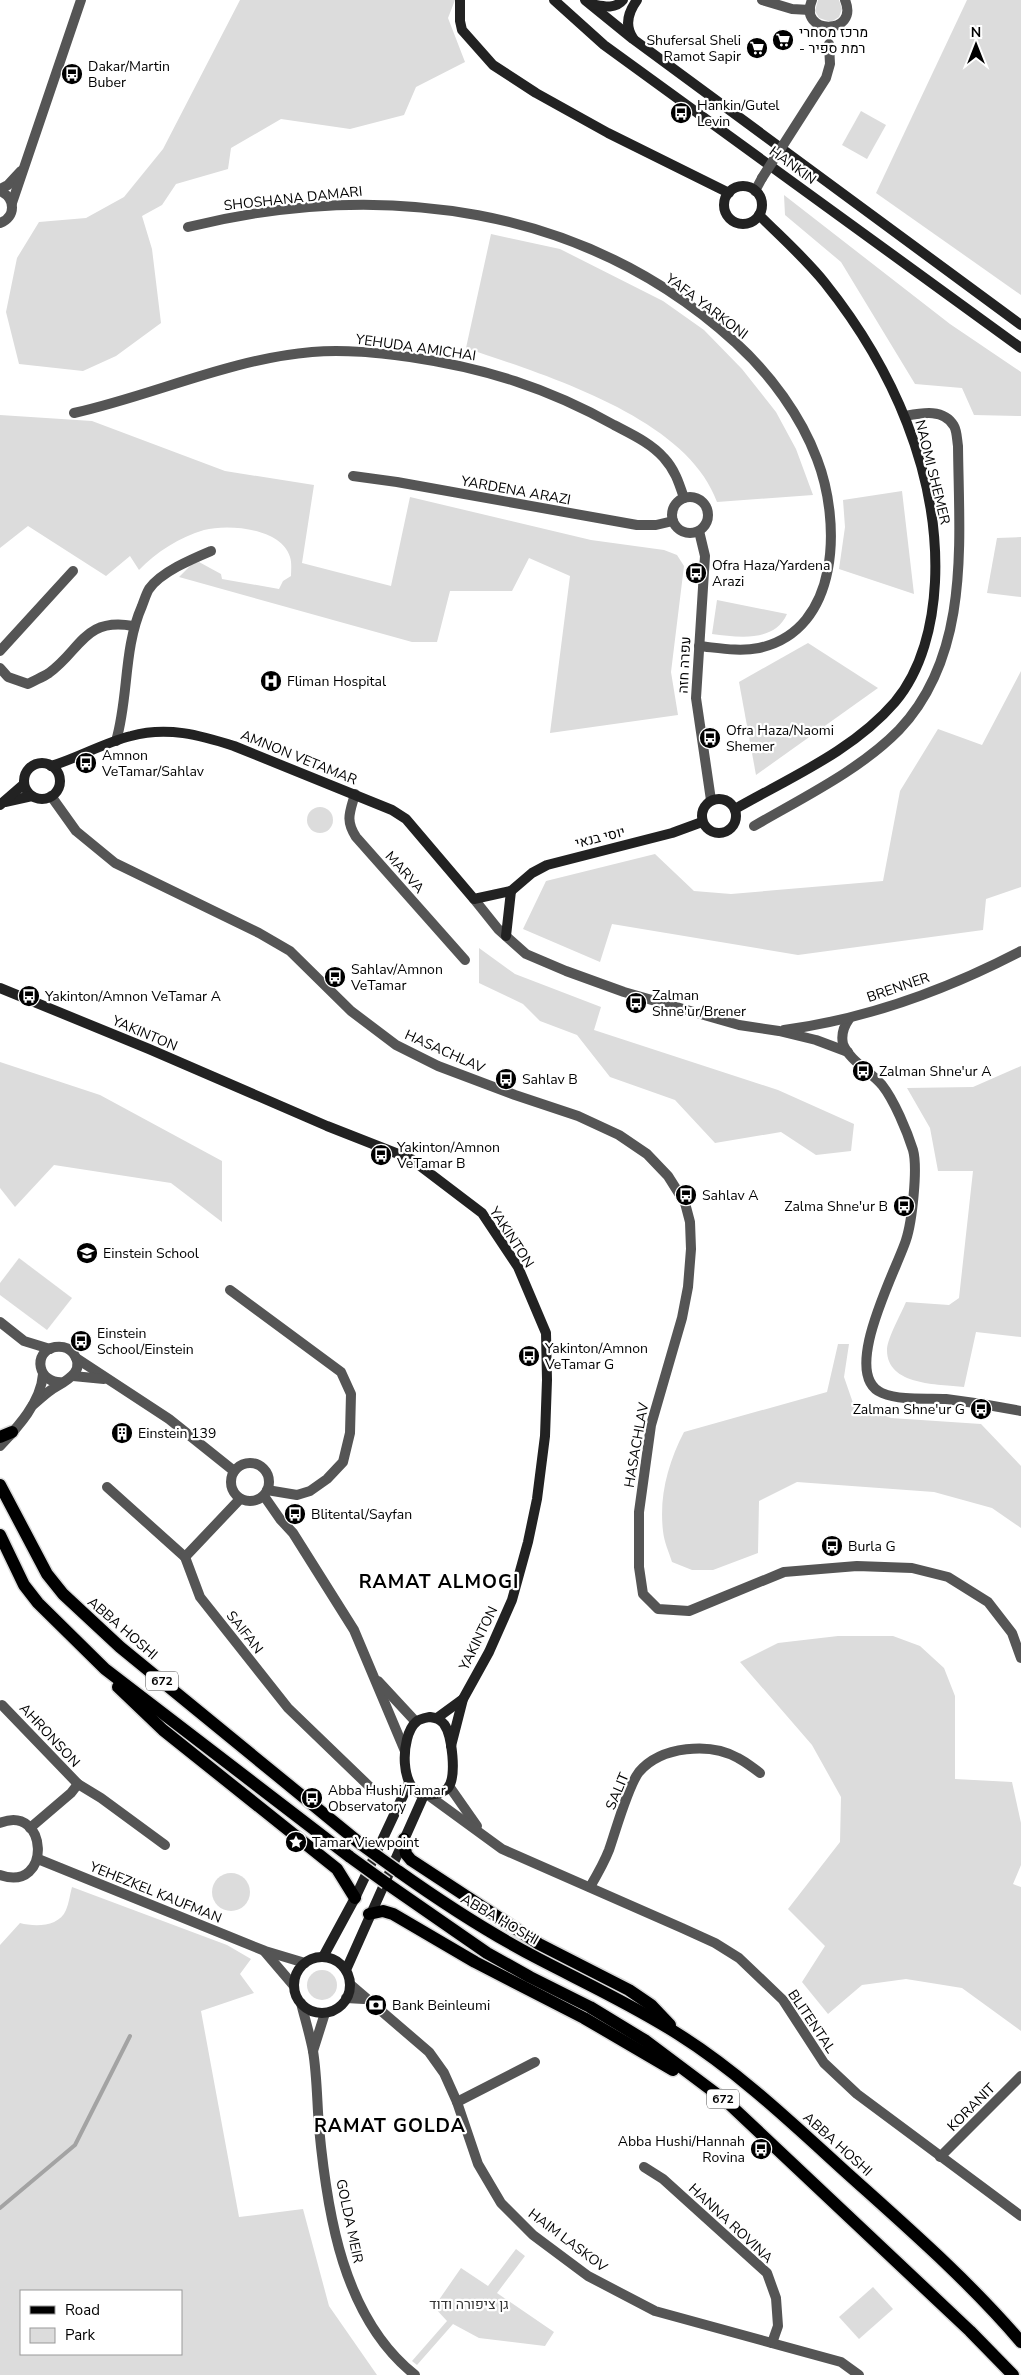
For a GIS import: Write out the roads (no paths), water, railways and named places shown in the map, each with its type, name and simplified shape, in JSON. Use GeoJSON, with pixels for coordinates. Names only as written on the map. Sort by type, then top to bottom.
{"type":"FeatureCollection","features":[{"type":"Feature","properties":{"kind":"main road","name":"ABBA HOSHI"},"geometry":{"type":"LineString","coordinates":[[0,1485],[47,1574],[63,1594],[120,1647],[362,1845],[398,1871],[477,1924],[539,1959],[596,1986],[678,2034],[732,2072],[794,2124],[918,2237],[1000,2318],[1021,2342]]}},
{"type":"Feature","properties":{"kind":"main road","name":"672"},"geometry":{"type":"LineString","coordinates":[[0,1535],[24,1585],[38,1603],[105,1669],[386,1883],[487,1952],[530,1977],[590,2007],[646,2041],[726,2101],[970,2331],[1012,2375]]}},
{"type":"Feature","properties":{"kind":"main road"},"geometry":{"type":"LineString","coordinates":[[105,1669],[123,1693],[162,1730],[337,1870],[355,1898]]}},
{"type":"Feature","properties":{"kind":"main road"},"geometry":{"type":"LineString","coordinates":[[404,1839],[406,1854],[411,1860],[539,1944],[629,1990],[651,2005],[678,2034]]}},
{"type":"Feature","properties":{"kind":"main road"},"geometry":{"type":"LineString","coordinates":[[369,1914],[383,1911],[394,1914],[475,1962],[600,2027],[726,2101]]}},
{"type":"Feature","properties":{"kind":"street"},"geometry":{"type":"LineString","coordinates":[[0,223],[10,216],[12,203],[81,0]]}},
{"type":"Feature","properties":{"kind":"street"},"geometry":{"type":"LineString","coordinates":[[460,0],[462,30],[493,65],[536,93],[608,134],[729,193]]}},
{"type":"Feature","properties":{"kind":"street","name":"HANKIN"},"geometry":{"type":"LineString","coordinates":[[554,0],[604,45],[1021,348]]}},
{"type":"Feature","properties":{"kind":"street"},"geometry":{"type":"LineString","coordinates":[[587,2],[611,6],[621,3],[623,0]]}},
{"type":"Feature","properties":{"kind":"street"},"geometry":{"type":"LineString","coordinates":[[634,39],[629,30],[628,16],[637,0]]}},
{"type":"Feature","properties":{"kind":"street"},"geometry":{"type":"LineString","coordinates":[[762,0],[792,9],[811,5],[814,20],[828,28],[839,25],[846,17],[847,6],[845,0]]}},
{"type":"Feature","properties":{"kind":"street","name":"HANKIN"},"geometry":{"type":"LineString","coordinates":[[587,2],[634,39],[1021,325]]}},
{"type":"Feature","properties":{"kind":"street"},"geometry":{"type":"LineString","coordinates":[[755,191],[826,78],[830,64],[828,28]]}},
{"type":"Feature","properties":{"kind":"street"},"geometry":{"type":"LineString","coordinates":[[12,203],[7,194],[0,190],[8,185],[25,166]]}},
{"type":"Feature","properties":{"kind":"street"},"geometry":{"type":"LineString","coordinates":[[742,187],[755,191],[761,200],[759,215],[750,223],[737,224],[732,221],[725,210],[724,204],[729,193],[742,187]]}},
{"type":"Feature","properties":{"kind":"street","name":"SHOSHANA DAMARI"},"geometry":{"type":"LineString","coordinates":[[188,227],[227,217],[320,206],[374,204],[424,206],[473,213],[526,226],[632,268]]}},
{"type":"Feature","properties":{"kind":"street","name":"NAOMI SHEMER"},"geometry":{"type":"LineString","coordinates":[[735,809],[856,738],[879,719],[896,700],[923,650],[932,618],[934,595],[934,537],[925,487],[905,416],[870,348],[850,316],[824,282],[759,215]]}},
{"type":"Feature","properties":{"kind":"street","name":"YAFA YARKONI"},"geometry":{"type":"LineString","coordinates":[[632,268],[712,323],[737,344],[762,371],[802,426],[817,458],[825,484],[830,529],[828,572],[821,596],[810,616],[795,631],[775,643],[758,648],[738,650],[699,646]]}},
{"type":"Feature","properties":{"kind":"street","name":"YEHUDA AMICHAI"},"geometry":{"type":"LineString","coordinates":[[74,413],[224,368],[283,356],[341,350],[397,356],[446,363],[518,381],[549,392],[588,410],[644,441],[663,457],[675,472],[684,498]]}},
{"type":"Feature","properties":{"kind":"street"},"geometry":{"type":"LineString","coordinates":[[754,826],[830,782],[866,757],[898,730],[917,707],[932,681],[942,654],[953,618],[959,582],[958,446],[954,426],[946,417],[926,412],[905,416]]}},
{"type":"Feature","properties":{"kind":"street","name":"YARDENA ARAZI"},"geometry":{"type":"LineString","coordinates":[[353,476],[397,482],[637,525],[656,525],[673,521]]}},
{"type":"Feature","properties":{"kind":"street"},"geometry":{"type":"LineString","coordinates":[[690,497],[701,501],[707,510],[706,522],[699,531],[681,531],[673,521],[672,516],[675,505],[684,498],[690,497]]}},
{"type":"Feature","properties":{"kind":"street","name":"עפרה חזה"},"geometry":{"type":"LineString","coordinates":[[699,531],[704,545],[705,556],[696,698],[710,800]]}},
{"type":"Feature","properties":{"kind":"street"},"geometry":{"type":"LineString","coordinates":[[116,741],[124,709],[124,684],[133,626],[150,588],[182,564],[211,551]]}},
{"type":"Feature","properties":{"kind":"street"},"geometry":{"type":"LineString","coordinates":[[0,652],[73,571]]}},
{"type":"Feature","properties":{"kind":"street"},"geometry":{"type":"LineString","coordinates":[[0,668],[8,677],[28,684],[50,672],[88,632],[119,623],[133,626]]}},
{"type":"Feature","properties":{"kind":"street","name":"AMNON VETAMAR"},"geometry":{"type":"LineString","coordinates":[[51,766],[77,758],[131,736],[167,731],[208,737],[392,810],[406,819],[474,899]]}},
{"type":"Feature","properties":{"kind":"street","name":"AMNON VETAMAR"},"geometry":{"type":"LineString","coordinates":[[59,776],[77,758]]}},
{"type":"Feature","properties":{"kind":"street"},"geometry":{"type":"LineString","coordinates":[[40,764],[51,766],[59,776],[58,789],[52,796],[40,799],[32,796],[24,784],[24,778],[30,768],[40,764]]}},
{"type":"Feature","properties":{"kind":"street"},"geometry":{"type":"LineString","coordinates":[[2,804],[24,784]]}},
{"type":"Feature","properties":{"kind":"street","name":"MARVA"},"geometry":{"type":"LineString","coordinates":[[355,794],[349,816],[349,827],[465,960]]}},
{"type":"Feature","properties":{"kind":"street"},"geometry":{"type":"LineString","coordinates":[[2,804],[32,796]]}},
{"type":"Feature","properties":{"kind":"street","name":"HASACHLAV"},"geometry":{"type":"LineString","coordinates":[[52,796],[76,831],[116,863],[260,933],[290,951],[351,1011],[396,1045],[438,1066],[578,1116],[619,1136],[646,1154],[668,1176],[685,1203],[690,1222],[691,1249],[688,1287],[682,1318],[651,1425],[639,1521],[639,1566],[643,1594],[658,1609],[689,1611],[784,1572],[857,1566],[912,1568],[948,1577],[988,1602],[1012,1633],[1021,1658]]}},
{"type":"Feature","properties":{"kind":"street"},"geometry":{"type":"LineString","coordinates":[[722,799],[728,801],[735,809],[736,820],[734,825],[725,832],[720,833],[709,830],[702,822],[703,807],[710,800],[722,799]]}},
{"type":"Feature","properties":{"kind":"street","name":"יוסי בנאי"},"geometry":{"type":"LineString","coordinates":[[474,899],[511,891],[532,873],[547,865],[672,832],[702,822]]}},
{"type":"Feature","properties":{"kind":"street"},"geometry":{"type":"LineString","coordinates":[[506,936],[511,891]]}},
{"type":"Feature","properties":{"kind":"street"},"geometry":{"type":"LineString","coordinates":[[474,899],[506,936],[526,954],[566,971],[624,992],[739,1025],[779,1031],[816,1040],[848,1052]]}},
{"type":"Feature","properties":{"kind":"street","name":"BRENNER"},"geometry":{"type":"LineString","coordinates":[[779,1031],[849,1019],[975,975],[1021,951]]}},
{"type":"Feature","properties":{"kind":"street","name":"YAKINTON"},"geometry":{"type":"LineString","coordinates":[[0,988],[150,1049],[327,1126],[411,1159],[482,1213],[518,1266],[546,1333],[547,1380],[540,1472],[528,1542],[512,1600],[489,1652],[464,1699],[451,1746]]}},
{"type":"Feature","properties":{"kind":"street"},"geometry":{"type":"LineString","coordinates":[[849,1019],[844,1026],[842,1040],[848,1052],[882,1086],[900,1118],[913,1152],[914,1189],[907,1238],[869,1338],[866,1359],[873,1386],[881,1393],[899,1397],[974,1403],[1021,1411]]}},
{"type":"Feature","properties":{"kind":"street"},"geometry":{"type":"LineString","coordinates":[[230,1290],[341,1372],[351,1394],[350,1433],[343,1462],[327,1480],[310,1491],[297,1494],[265,1493],[252,1501],[240,1498],[232,1489],[231,1483],[234,1471],[244,1464],[250,1463],[262,1467],[268,1478],[265,1493],[293,1533],[354,1630],[405,1751]]}},
{"type":"Feature","properties":{"kind":"street"},"geometry":{"type":"LineString","coordinates":[[0,1322],[24,1341],[50,1349],[62,1347],[68,1349],[76,1358],[168,1419],[234,1471]]}},
{"type":"Feature","properties":{"kind":"street"},"geometry":{"type":"LineString","coordinates":[[33,1405],[40,1390],[43,1374],[42,1357],[50,1349]]}},
{"type":"Feature","properties":{"kind":"street"},"geometry":{"type":"LineString","coordinates":[[0,1446],[6,1435],[33,1405],[73,1376],[76,1371],[76,1358]]}},
{"type":"Feature","properties":{"kind":"street"},"geometry":{"type":"LineString","coordinates":[[43,1374],[52,1382],[64,1382]]}},
{"type":"Feature","properties":{"kind":"street"},"geometry":{"type":"LineString","coordinates":[[73,1376],[90,1376],[112,1381]]}},
{"type":"Feature","properties":{"kind":"street","name":"SAIFAN"},"geometry":{"type":"LineString","coordinates":[[107,1487],[185,1557],[200,1597],[288,1708],[372,1789]]}},
{"type":"Feature","properties":{"kind":"street"},"geometry":{"type":"LineString","coordinates":[[185,1557],[240,1498]]}},
{"type":"Feature","properties":{"kind":"street"},"geometry":{"type":"LineString","coordinates":[[374,1676],[416,1722]]}},
{"type":"Feature","properties":{"kind":"street","name":"YAKINTON"},"geometry":{"type":"LineString","coordinates":[[437,1718],[464,1699]]}},
{"type":"Feature","properties":{"kind":"street","name":"AHRONSON"},"geometry":{"type":"LineString","coordinates":[[2,1705],[78,1784],[165,1845]]}},
{"type":"Feature","properties":{"kind":"street"},"geometry":{"type":"LineString","coordinates":[[430,1717],[437,1718],[443,1723],[447,1731],[451,1746],[452,1767],[449,1786],[444,1792],[426,1795],[419,1793],[409,1783],[406,1774],[405,1751],[409,1732],[416,1722],[430,1717]]}},
{"type":"Feature","properties":{"kind":"street","name":"SALIT"},"geometry":{"type":"LineString","coordinates":[[590,1887],[608,1852],[624,1806],[639,1772],[653,1761],[670,1751],[695,1749],[721,1751],[738,1758],[760,1773]]}},
{"type":"Feature","properties":{"kind":"street"},"geometry":{"type":"LineString","coordinates":[[323,1957],[355,1898],[409,1783]]}},
{"type":"Feature","properties":{"kind":"street","name":"AHRONSON"},"geometry":{"type":"LineString","coordinates":[[30,1828],[78,1784]]}},
{"type":"Feature","properties":{"kind":"street","name":"BLITENTAL"},"geometry":{"type":"LineString","coordinates":[[449,1786],[482,1833]]}},
{"type":"Feature","properties":{"kind":"street"},"geometry":{"type":"LineString","coordinates":[[346,1970],[369,1914],[426,1795]]}},
{"type":"Feature","properties":{"kind":"street","name":"BLITENTAL"},"geometry":{"type":"LineString","coordinates":[[426,1795],[510,1853],[715,1943],[738,1958],[783,2000],[824,2063],[857,2094],[1021,2216]]}},
{"type":"Feature","properties":{"kind":"street"},"geometry":{"type":"LineString","coordinates":[[0,1823],[13,1820],[30,1828],[39,1842],[38,1859],[25,1874],[16,1877],[0,1875]]}},
{"type":"Feature","properties":{"kind":"street","name":"YEHEZKEL KAUFMAN"},"geometry":{"type":"LineString","coordinates":[[38,1859],[265,1951],[305,1963]]}},
{"type":"Feature","properties":{"kind":"street","name":"YEHEZKEL KAUFMAN"},"geometry":{"type":"LineString","coordinates":[[265,1951],[294,1986]]}},
{"type":"Feature","properties":{"kind":"street"},"geometry":{"type":"LineString","coordinates":[[323,1957],[340,1963],[346,1970],[351,1985],[342,2005],[325,2013],[315,2012],[301,2003],[294,1986],[295,1978],[305,1963],[313,1958],[323,1957]]}},
{"type":"Feature","properties":{"kind":"street","name":"HAIM LASKOV"},"geometry":{"type":"LineString","coordinates":[[351,1985],[364,1999],[413,2036],[429,2052],[444,2073],[457,2102],[478,2164],[501,2203],[533,2235],[588,2276],[655,2311],[841,2362],[859,2375]]}},
{"type":"Feature","properties":{"kind":"street"},"geometry":{"type":"LineString","coordinates":[[346,1998],[364,1999]]}},
{"type":"Feature","properties":{"kind":"street","name":"GOLDA MEIR"},"geometry":{"type":"LineString","coordinates":[[301,2003],[313,2052],[330,2206],[337,2239],[350,2282],[380,2339],[396,2360],[415,2375]]}},
{"type":"Feature","properties":{"kind":"street","name":"GOLDA MEIR"},"geometry":{"type":"LineString","coordinates":[[313,2052],[325,2013]]}},
{"type":"Feature","properties":{"kind":"street"},"geometry":{"type":"LineString","coordinates":[[457,2102],[535,2062]]}},
{"type":"Feature","properties":{"kind":"street","name":"KORANIT"},"geometry":{"type":"LineString","coordinates":[[940,2157],[1021,2076]]}},
{"type":"Feature","properties":{"kind":"street","name":"HANNA ROVINA"},"geometry":{"type":"LineString","coordinates":[[644,2167],[663,2179],[767,2273],[776,2298],[778,2326],[772,2343]]}},
{"type":"Feature","properties":{"kind":"waterway"},"geometry":{"type":"LineString","coordinates":[[0,2208],[75,2145],[130,2036]]}},
{"type":"Feature","properties":{"kind":"place","name":"מרכז מסחרי - רמת ספיר"},"geometry":{"type":"Point","coordinates":[783,40]}},
{"type":"Feature","properties":{"kind":"place","name":"Shufersal Sheli Ramot Sapir"},"geometry":{"type":"Point","coordinates":[757,48]}},
{"type":"Feature","properties":{"kind":"place","name":"Dakar/Martin Buber"},"geometry":{"type":"Point","coordinates":[72,74]}},
{"type":"Feature","properties":{"kind":"place","name":"Hankin/Gutel Levin"},"geometry":{"type":"Point","coordinates":[681,113]}},
{"type":"Feature","properties":{"kind":"place","name":"Ofra Haza/Yardena Arazi"},"geometry":{"type":"Point","coordinates":[696,573]}},
{"type":"Feature","properties":{"kind":"place","name":"Fliman Hospital"},"geometry":{"type":"Point","coordinates":[271,681]}},
{"type":"Feature","properties":{"kind":"place","name":"Ofra Haza/Naomi Shemer"},"geometry":{"type":"Point","coordinates":[710,738]}},
{"type":"Feature","properties":{"kind":"place","name":"Amnon VeTamar/Sahlav"},"geometry":{"type":"Point","coordinates":[86,763]}},
{"type":"Feature","properties":{"kind":"place","name":"Sahlav/Amnon VeTamar"},"geometry":{"type":"Point","coordinates":[335,977]}},
{"type":"Feature","properties":{"kind":"place","name":"Yakinton/Amnon VeTamar A"},"geometry":{"type":"Point","coordinates":[29,996]}},
{"type":"Feature","properties":{"kind":"place","name":"Zalman Shne'ur/Brener"},"geometry":{"type":"Point","coordinates":[636,1003]}},
{"type":"Feature","properties":{"kind":"place","name":"Zalman Shne'ur A"},"geometry":{"type":"Point","coordinates":[863,1071]}},
{"type":"Feature","properties":{"kind":"place","name":"Sahlav B"},"geometry":{"type":"Point","coordinates":[506,1079]}},
{"type":"Feature","properties":{"kind":"place","name":"Yakinton/Amnon VeTamar B"},"geometry":{"type":"Point","coordinates":[381,1155]}},
{"type":"Feature","properties":{"kind":"place","name":"Sahlav A"},"geometry":{"type":"Point","coordinates":[686,1195]}},
{"type":"Feature","properties":{"kind":"place","name":"Zalma Shne'ur B"},"geometry":{"type":"Point","coordinates":[904,1206]}},
{"type":"Feature","properties":{"kind":"place","name":"Einstein School"},"geometry":{"type":"Point","coordinates":[87,1253]}},
{"type":"Feature","properties":{"kind":"place","name":"Einstein School/Einstein"},"geometry":{"type":"Point","coordinates":[81,1341]}},
{"type":"Feature","properties":{"kind":"place","name":"Yakinton/Amnon VeTamar G"},"geometry":{"type":"Point","coordinates":[529,1356]}},
{"type":"Feature","properties":{"kind":"place","name":"Zalman Shne'ur G"},"geometry":{"type":"Point","coordinates":[981,1409]}},
{"type":"Feature","properties":{"kind":"place","name":"Einstein 139"},"geometry":{"type":"Point","coordinates":[122,1433]}},
{"type":"Feature","properties":{"kind":"place","name":"Blitental/Sayfan"},"geometry":{"type":"Point","coordinates":[295,1514]}},
{"type":"Feature","properties":{"kind":"place","name":"Burla G"},"geometry":{"type":"Point","coordinates":[832,1546]}},
{"type":"Feature","properties":{"kind":"place","name":"Abba Hushi/Tamar Observatory"},"geometry":{"type":"Point","coordinates":[312,1798]}},
{"type":"Feature","properties":{"kind":"place","name":"Tamar Viewpoint"},"geometry":{"type":"Point","coordinates":[296,1842]}},
{"type":"Feature","properties":{"kind":"place","name":"Bank Beinleumi"},"geometry":{"type":"Point","coordinates":[376,2005]}},
{"type":"Feature","properties":{"kind":"place","name":"Abba Hushi/Hannah Rovina"},"geometry":{"type":"Point","coordinates":[761,2149]}},
{"type":"Feature","properties":{"kind":"district","name":"RAMAT ALMOGI"},"geometry":{"type":"Point","coordinates":[439,1581]}},
{"type":"Feature","properties":{"kind":"district","name":"RAMAT GOLDA"},"geometry":{"type":"Point","coordinates":[390,2125]}},
{"type":"Feature","properties":{"kind":"park label","name":"גן ציפורה ודוד"},"geometry":{"type":"Point","coordinates":[469,2304]}}]}
